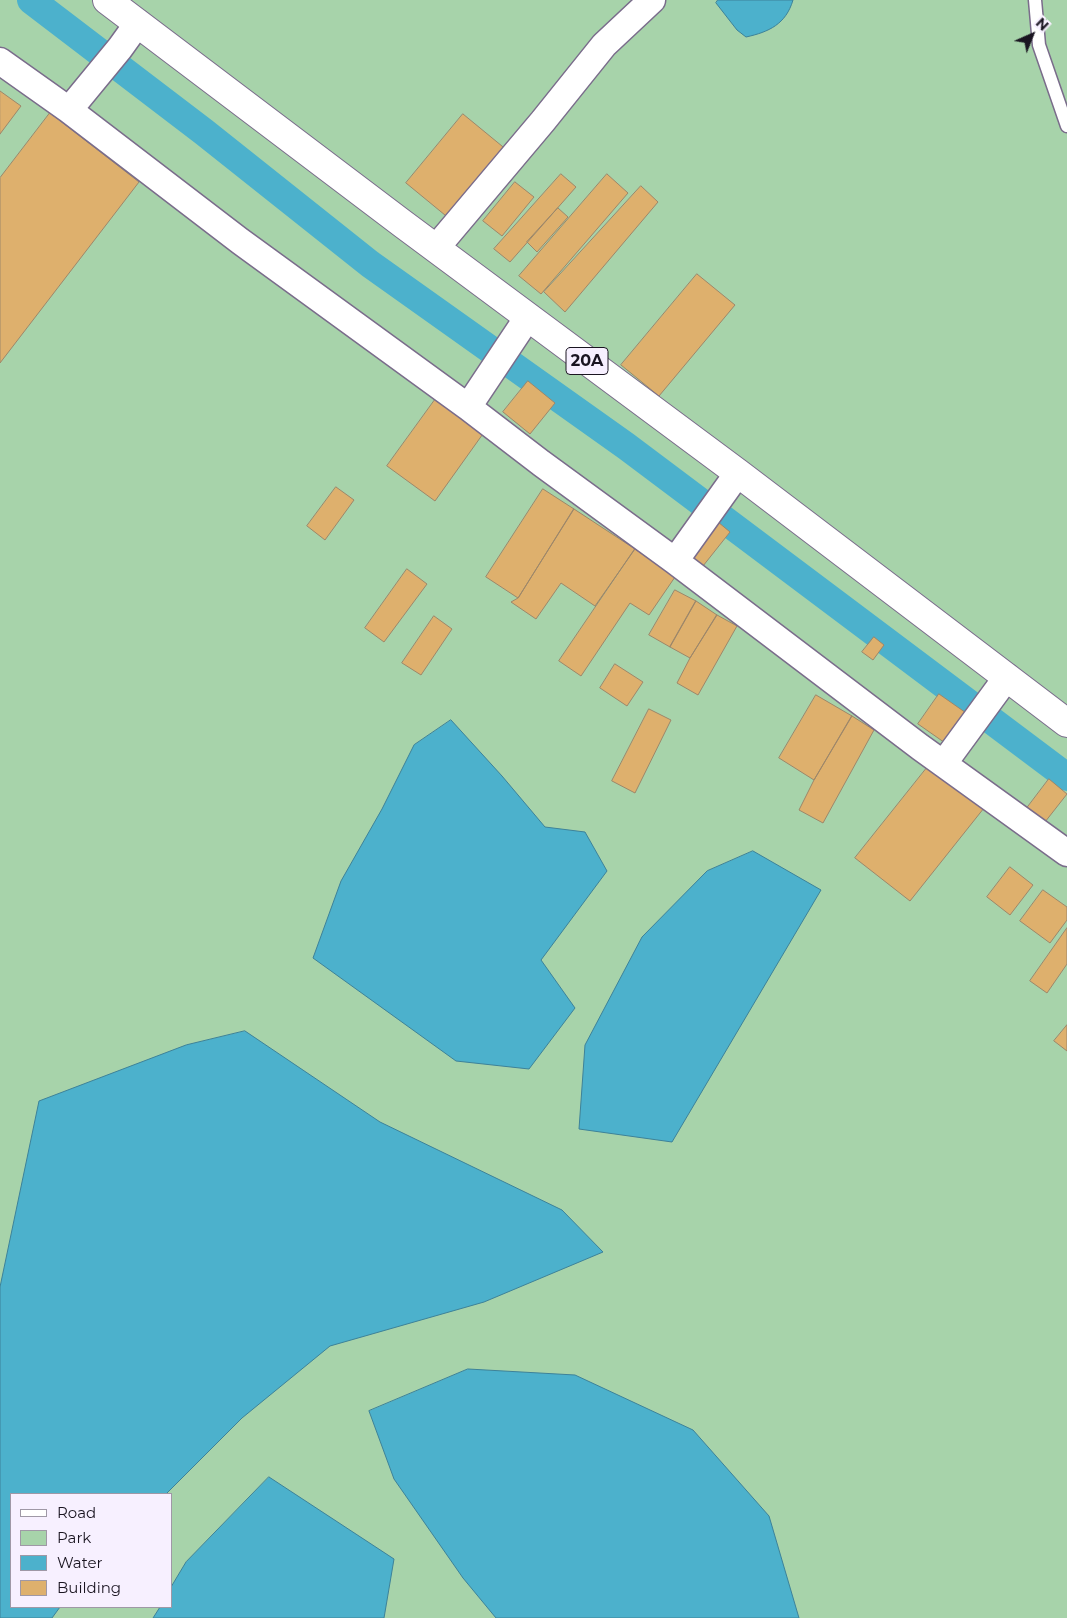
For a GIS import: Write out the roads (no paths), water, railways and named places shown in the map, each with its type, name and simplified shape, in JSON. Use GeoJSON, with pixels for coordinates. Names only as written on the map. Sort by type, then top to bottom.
{"type":"FeatureCollection","features":[{"type":"Feature","properties":{"kind":"main road","name":"20A"},"geometry":{"type":"LineString","coordinates":[[108,0],[1067,723]]}},
{"type":"Feature","properties":{"kind":"street"},"geometry":{"type":"LineString","coordinates":[[436,248],[543,121],[604,44],[652,0]]}},
{"type":"Feature","properties":{"kind":"street"},"geometry":{"type":"LineString","coordinates":[[69,110],[138,23]]}},
{"type":"Feature","properties":{"kind":"street"},"geometry":{"type":"LineString","coordinates":[[0,61],[69,110],[240,242],[468,407],[541,463],[681,551],[944,763],[1067,853]]}},
{"type":"Feature","properties":{"kind":"street"},"geometry":{"type":"LineString","coordinates":[[468,407],[528,317]]}},
{"type":"Feature","properties":{"kind":"street"},"geometry":{"type":"LineString","coordinates":[[681,551],[738,474]]}},
{"type":"Feature","properties":{"kind":"street"},"geometry":{"type":"LineString","coordinates":[[944,763],[1007,678]]}},
{"type":"Feature","properties":{"kind":"lane"},"geometry":{"type":"LineString","coordinates":[[1035,0],[1039,45],[1067,126]]}},
{"type":"Feature","properties":{"kind":"water"},"geometry":{"type":"Polygon","coordinates":[[[718,0],[793,0],[786,15],[776,26],[746,37],[737,30],[716,3],[718,0]]]}},
{"type":"Feature","properties":{"kind":"water"},"geometry":{"type":"Polygon","coordinates":[[[451,720],[545,827],[585,832],[607,871],[541,960],[575,1008],[529,1069],[456,1061],[313,958],[341,881],[382,809],[414,745],[451,720]]]}},
{"type":"Feature","properties":{"kind":"water"},"geometry":{"type":"Polygon","coordinates":[[[753,851],[821,890],[672,1142],[579,1129],[585,1045],[642,937],[707,871],[753,851]]]}},
{"type":"Feature","properties":{"kind":"water"},"geometry":{"type":"Polygon","coordinates":[[[245,1031],[380,1122],[562,1210],[603,1252],[484,1302],[330,1346],[242,1418],[167,1493],[10,1493],[10,1608],[59,1608],[52,1618],[0,1618],[0,1287],[39,1101],[186,1045],[245,1031]]]}},
{"type":"Feature","properties":{"kind":"water"},"geometry":{"type":"Polygon","coordinates":[[[468,1369],[575,1375],[693,1430],[769,1516],[799,1618],[496,1618],[463,1578],[394,1479],[369,1411],[468,1369]]]}},
{"type":"Feature","properties":{"kind":"water"},"geometry":{"type":"Polygon","coordinates":[[[269,1477],[394,1559],[384,1618],[153,1618],[159,1608],[172,1608],[172,1585],[186,1562],[269,1477]]]}},
{"type":"Feature","properties":{"kind":"waterway"},"geometry":{"type":"LineString","coordinates":[[31,0],[204,132],[370,264],[626,446],[1067,777]]}}]}
